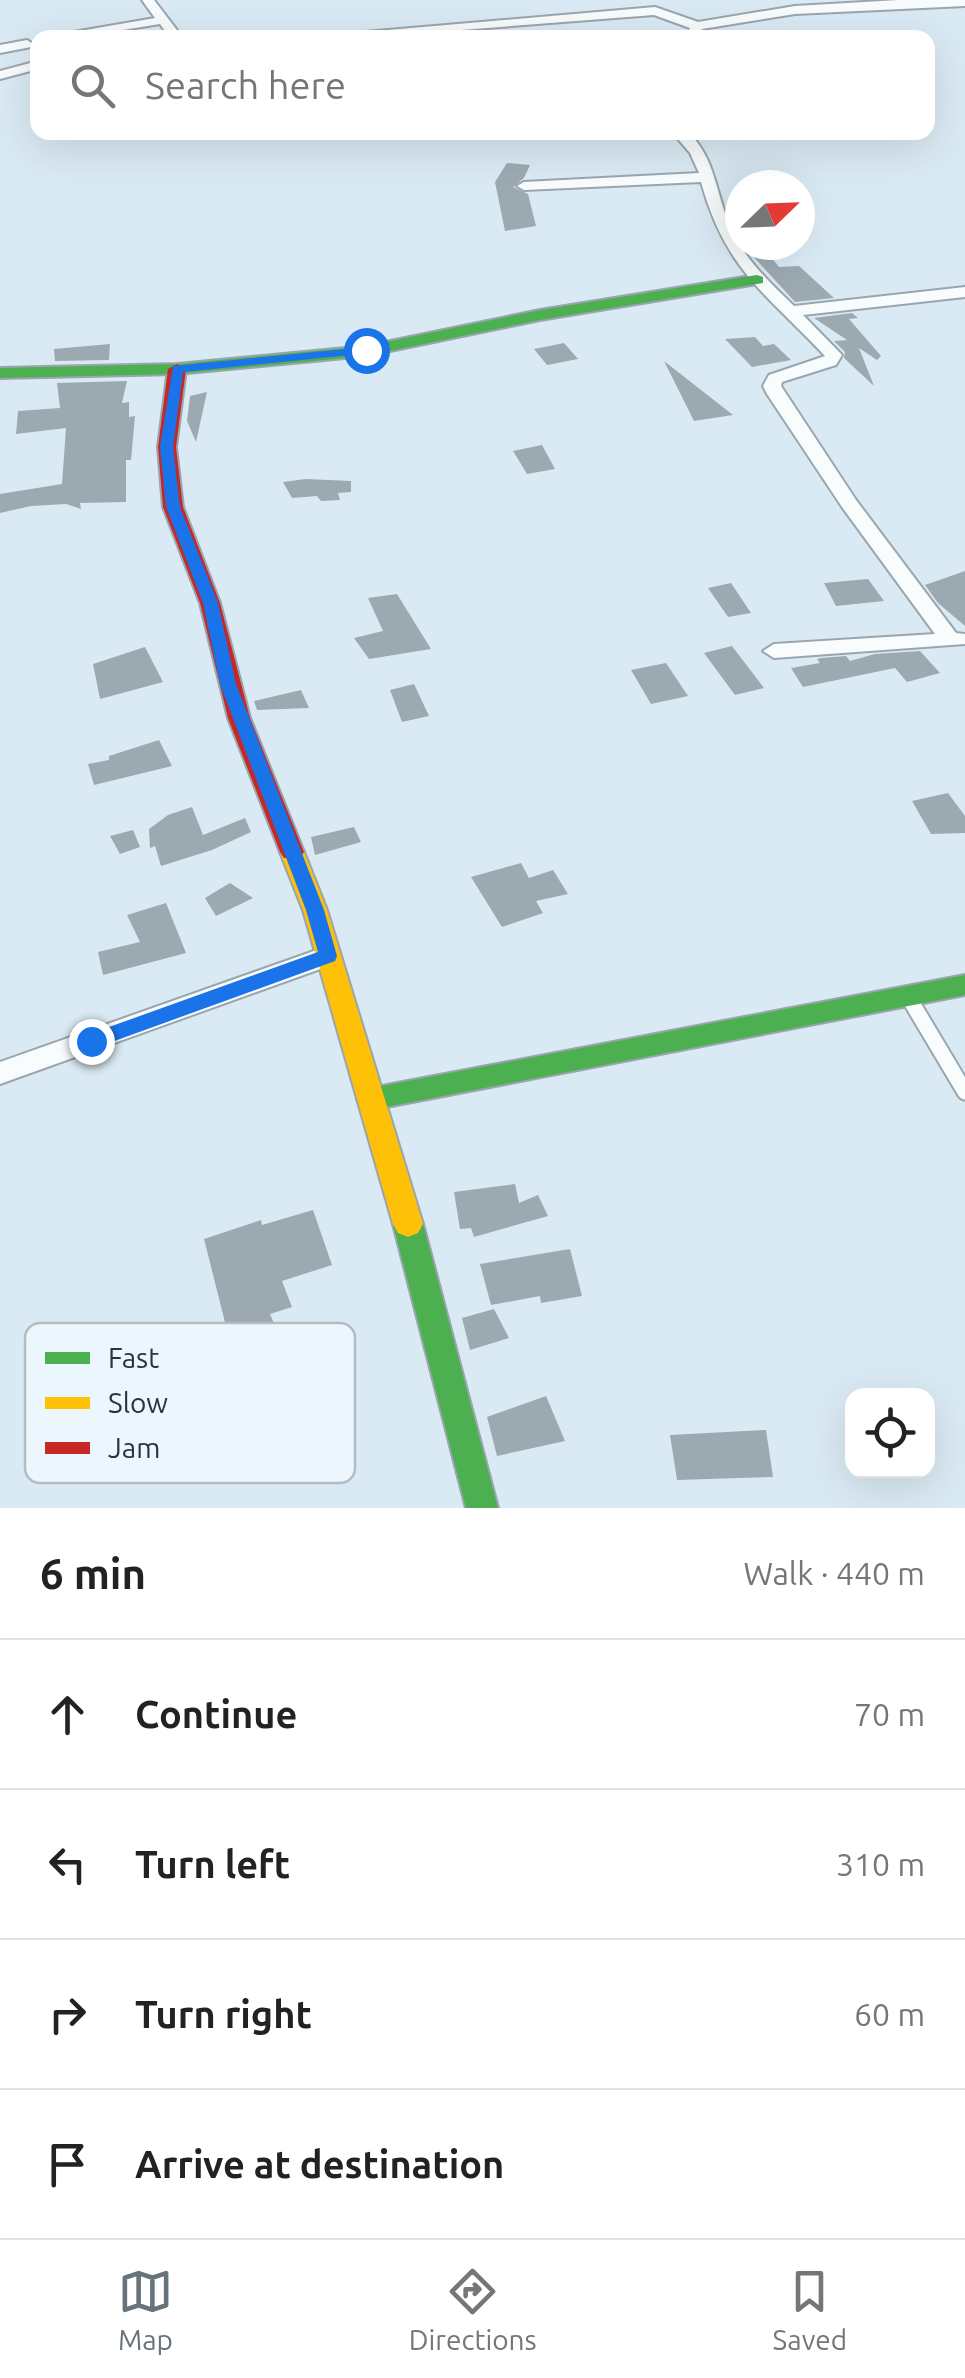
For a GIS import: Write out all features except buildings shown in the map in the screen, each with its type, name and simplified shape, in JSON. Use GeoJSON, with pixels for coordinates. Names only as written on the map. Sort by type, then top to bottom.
{"type":"FeatureCollection","features":[{"type":"Feature","properties":{"kind":"street"},"geometry":{"type":"LineString","coordinates":[[148,0],[172,30]]}},
{"type":"Feature","properties":{"kind":"street"},"geometry":{"type":"LineString","coordinates":[[706,30],[824,10],[965,2]]}},
{"type":"Feature","properties":{"kind":"street"},"geometry":{"type":"LineString","coordinates":[[405,30],[655,11],[690,30]]}},
{"type":"Feature","properties":{"kind":"street"},"geometry":{"type":"LineString","coordinates":[[109,30],[165,20]]}},
{"type":"Feature","properties":{"kind":"street"},"geometry":{"type":"LineString","coordinates":[[0,49],[30,44]]}},
{"type":"Feature","properties":{"kind":"street"},"geometry":{"type":"LineString","coordinates":[[0,74],[30,67]]}},
{"type":"Feature","properties":{"kind":"street"},"geometry":{"type":"LineString","coordinates":[[688,140],[695,145],[726,236],[757,280],[834,358],[776,379],[772,386],[850,503],[958,640]]}},
{"type":"Feature","properties":{"kind":"street"},"geometry":{"type":"LineString","coordinates":[[524,186],[706,177]]}},
{"type":"Feature","properties":{"kind":"street"},"geometry":{"type":"LineString","coordinates":[[0,374],[177,369],[366,350],[540,315],[757,280]]}},
{"type":"Feature","properties":{"kind":"street"},"geometry":{"type":"LineString","coordinates":[[792,312],[965,292]]}},
{"type":"Feature","properties":{"kind":"street"},"geometry":{"type":"LineString","coordinates":[[177,369],[166,447],[173,507],[210,603],[239,718],[315,910],[432,1303],[482,1508]]}},
{"type":"Feature","properties":{"kind":"street"},"geometry":{"type":"LineString","coordinates":[[774,651],[958,640]]}},
{"type":"Feature","properties":{"kind":"street"},"geometry":{"type":"LineString","coordinates":[[0,1073],[328,956]]}},
{"type":"Feature","properties":{"kind":"street"},"geometry":{"type":"LineString","coordinates":[[371,1099],[965,985]]}},
{"type":"Feature","properties":{"kind":"lane"},"geometry":{"type":"LineString","coordinates":[[909,998],[965,1092]]}},
{"type":"Feature","properties":{"kind":"traffic: fast"},"geometry":{"type":"LineString","coordinates":[[0,373],[177,369],[366,351],[540,315],[757,280]]}},
{"type":"Feature","properties":{"kind":"traffic: fast"},"geometry":{"type":"LineString","coordinates":[[371,1099],[965,985]]}},
{"type":"Feature","properties":{"kind":"traffic: fast"},"geometry":{"type":"LineString","coordinates":[[408,1224],[482,1508]]}},
{"type":"Feature","properties":{"kind":"traffic: slow"},"geometry":{"type":"LineString","coordinates":[[292,852],[315,910],[408,1224]]}},
{"type":"Feature","properties":{"kind":"traffic: jam"},"geometry":{"type":"LineString","coordinates":[[177,369],[167,447],[173,507],[210,603],[239,718],[292,852]]}},
{"type":"Feature","properties":{"kind":"route"},"geometry":{"type":"LineString","coordinates":[[91,1041],[328,956],[315,910],[228,684],[210,603],[173,507],[166,447],[177,369],[366,350]]}}]}
